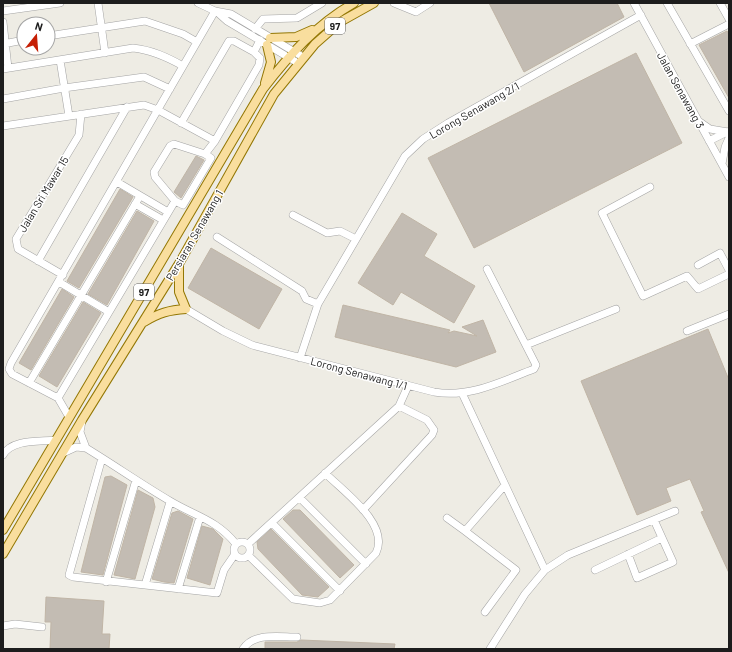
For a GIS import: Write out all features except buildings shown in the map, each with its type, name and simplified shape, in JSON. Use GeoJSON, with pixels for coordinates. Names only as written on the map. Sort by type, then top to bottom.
{"type":"FeatureCollection","features":[{"type":"Feature","properties":{"kind":"main road","name":"Persiaran Senawang 1"},"geometry":{"type":"LineString","coordinates":[[3,530],[197,204],[263,89],[290,54],[338,12],[354,3]]}},
{"type":"Feature","properties":{"kind":"main road","name":"Persiaran Senawang 1"},"geometry":{"type":"LineString","coordinates":[[3,554],[82,420],[180,262],[274,94],[300,60],[340,22],[374,3]]}},
{"type":"Feature","properties":{"kind":"main road"},"geometry":{"type":"LineString","coordinates":[[263,89],[271,62],[266,41],[296,37],[323,25]]}},
{"type":"Feature","properties":{"kind":"main road"},"geometry":{"type":"LineString","coordinates":[[143,322],[159,313],[169,310],[186,309],[179,292],[178,284],[180,262]]}},
{"type":"Feature","properties":{"kind":"street"},"geometry":{"type":"LineString","coordinates":[[3,11],[14,6],[60,3]]}},
{"type":"Feature","properties":{"kind":"street"},"geometry":{"type":"LineString","coordinates":[[98,3],[105,53]]}},
{"type":"Feature","properties":{"kind":"street"},"geometry":{"type":"LineString","coordinates":[[198,3],[215,11],[231,14],[255,29],[266,41]]}},
{"type":"Feature","properties":{"kind":"street"},"geometry":{"type":"LineString","coordinates":[[255,29],[263,19],[297,18],[322,3]]}},
{"type":"Feature","properties":{"kind":"street"},"geometry":{"type":"LineString","coordinates":[[394,3],[416,12],[430,3]]}},
{"type":"Feature","properties":{"kind":"street","name":"Jalan Senawang 3"},"geometry":{"type":"LineString","coordinates":[[634,3],[729,177]]}},
{"type":"Feature","properties":{"kind":"street"},"geometry":{"type":"LineString","coordinates":[[667,3],[729,111]]}},
{"type":"Feature","properties":{"kind":"street"},"geometry":{"type":"LineString","coordinates":[[720,3],[729,19]]}},
{"type":"Feature","properties":{"kind":"street"},"geometry":{"type":"LineString","coordinates":[[215,11],[227,21],[300,60]]}},
{"type":"Feature","properties":{"kind":"street"},"geometry":{"type":"LineString","coordinates":[[69,417],[58,398],[12,374],[9,369],[11,363],[215,11]]}},
{"type":"Feature","properties":{"kind":"street","name":"Lorong Senawang 2/1"},"geometry":{"type":"LineString","coordinates":[[300,358],[318,304],[405,156],[423,139],[448,123],[641,16]]}},
{"type":"Feature","properties":{"kind":"street"},"geometry":{"type":"LineString","coordinates":[[56,35],[145,21],[184,34],[198,42]]}},
{"type":"Feature","properties":{"kind":"street"},"geometry":{"type":"LineString","coordinates":[[3,22],[6,69],[133,48],[147,50],[163,55],[183,66]]}},
{"type":"Feature","properties":{"kind":"street"},"geometry":{"type":"LineString","coordinates":[[690,44],[729,24]]}},
{"type":"Feature","properties":{"kind":"street"},"geometry":{"type":"LineString","coordinates":[[181,123],[229,41],[234,41],[254,52],[260,58],[259,65],[215,141],[205,154]]}},
{"type":"Feature","properties":{"kind":"street"},"geometry":{"type":"LineString","coordinates":[[254,52],[266,41]]}},
{"type":"Feature","properties":{"kind":"street"},"geometry":{"type":"LineString","coordinates":[[4,44],[16,42]]}},
{"type":"Feature","properties":{"kind":"street"},"geometry":{"type":"LineString","coordinates":[[60,60],[69,116]]}},
{"type":"Feature","properties":{"kind":"street"},"geometry":{"type":"LineString","coordinates":[[3,98],[144,77],[170,89]]}},
{"type":"Feature","properties":{"kind":"street"},"geometry":{"type":"LineString","coordinates":[[3,126],[144,105],[158,110],[215,141]]}},
{"type":"Feature","properties":{"kind":"street"},"geometry":{"type":"LineString","coordinates":[[38,260],[127,107]]}},
{"type":"Feature","properties":{"kind":"street","name":"Jalan Sri Mawar 15"},"geometry":{"type":"LineString","coordinates":[[63,275],[18,249],[16,239],[79,135],[81,114]]}},
{"type":"Feature","properties":{"kind":"street"},"geometry":{"type":"LineString","coordinates":[[697,119],[710,129],[729,134]]}},
{"type":"Feature","properties":{"kind":"street"},"geometry":{"type":"LineString","coordinates":[[710,141],[729,134]]}},
{"type":"Feature","properties":{"kind":"street"},"geometry":{"type":"LineString","coordinates":[[722,164],[729,134]]}},
{"type":"Feature","properties":{"kind":"street"},"geometry":{"type":"LineString","coordinates":[[174,144],[205,154],[211,158],[183,205],[175,201],[155,177],[154,172],[170,146],[174,144]]}},
{"type":"Feature","properties":{"kind":"street"},"geometry":{"type":"LineString","coordinates":[[208,164],[218,168]]}},
{"type":"Feature","properties":{"kind":"street"},"geometry":{"type":"LineString","coordinates":[[116,182],[168,212]]}},
{"type":"Feature","properties":{"kind":"street"},"geometry":{"type":"LineString","coordinates":[[650,187],[602,212],[643,296],[687,276],[698,290],[729,274]]}},
{"type":"Feature","properties":{"kind":"street"},"geometry":{"type":"LineString","coordinates":[[29,383],[140,196]]}},
{"type":"Feature","properties":{"kind":"street"},"geometry":{"type":"LineString","coordinates":[[188,197],[197,204]]}},
{"type":"Feature","properties":{"kind":"street"},"geometry":{"type":"LineString","coordinates":[[58,398],[175,201]]}},
{"type":"Feature","properties":{"kind":"street"},"geometry":{"type":"LineString","coordinates":[[135,204],[163,220]]}},
{"type":"Feature","properties":{"kind":"street"},"geometry":{"type":"LineString","coordinates":[[293,215],[327,233],[340,231],[356,239]]}},
{"type":"Feature","properties":{"kind":"street"},"geometry":{"type":"LineString","coordinates":[[217,237],[302,291],[306,299],[318,304]]}},
{"type":"Feature","properties":{"kind":"street"},"geometry":{"type":"LineString","coordinates":[[698,265],[720,253],[729,270]]}},
{"type":"Feature","properties":{"kind":"street"},"geometry":{"type":"LineString","coordinates":[[487,269],[526,345],[616,308]]}},
{"type":"Feature","properties":{"kind":"street"},"geometry":{"type":"LineString","coordinates":[[59,282],[109,312]]}},
{"type":"Feature","properties":{"kind":"street","name":"Lorong Senawang 1/1"},"geometry":{"type":"LineString","coordinates":[[186,309],[223,331],[249,343],[408,386],[448,394],[471,392],[534,369],[536,365],[526,345]]}},
{"type":"Feature","properties":{"kind":"street"},"geometry":{"type":"LineString","coordinates":[[687,332],[729,314]]}},
{"type":"Feature","properties":{"kind":"street"},"geometry":{"type":"LineString","coordinates":[[248,544],[399,406],[408,386]]}},
{"type":"Feature","properties":{"kind":"street"},"geometry":{"type":"LineString","coordinates":[[462,393],[545,570]]}},
{"type":"Feature","properties":{"kind":"street"},"geometry":{"type":"LineString","coordinates":[[363,510],[432,436],[434,430],[427,420],[399,406]]}},
{"type":"Feature","properties":{"kind":"street"},"geometry":{"type":"LineString","coordinates":[[82,420],[80,432],[86,448]]}},
{"type":"Feature","properties":{"kind":"street"},"geometry":{"type":"LineString","coordinates":[[3,454],[6,449],[15,444],[56,440]]}},
{"type":"Feature","properties":{"kind":"street"},"geometry":{"type":"LineString","coordinates":[[63,452],[76,447],[86,448],[170,502],[226,531],[236,544]]}},
{"type":"Feature","properties":{"kind":"street"},"geometry":{"type":"LineString","coordinates":[[102,458],[69,575],[73,577],[106,582],[217,593],[224,570],[235,554],[234,549],[236,544]]}},
{"type":"Feature","properties":{"kind":"street"},"geometry":{"type":"LineString","coordinates":[[248,555],[293,599],[320,604],[330,600],[366,564],[376,553],[379,546],[379,537],[373,522],[363,510],[325,474]]}},
{"type":"Feature","properties":{"kind":"street"},"geometry":{"type":"LineString","coordinates":[[106,582],[136,480]]}},
{"type":"Feature","properties":{"kind":"street"},"geometry":{"type":"LineString","coordinates":[[465,531],[505,485]]}},
{"type":"Feature","properties":{"kind":"street"},"geometry":{"type":"LineString","coordinates":[[300,498],[366,564]]}},
{"type":"Feature","properties":{"kind":"street"},"geometry":{"type":"LineString","coordinates":[[145,585],[170,502]]}},
{"type":"Feature","properties":{"kind":"street"},"geometry":{"type":"LineString","coordinates":[[490,649],[525,594],[545,570],[568,555],[675,511]]}},
{"type":"Feature","properties":{"kind":"street"},"geometry":{"type":"LineString","coordinates":[[178,589],[200,517]]}},
{"type":"Feature","properties":{"kind":"street"},"geometry":{"type":"LineString","coordinates":[[447,518],[516,570],[485,612]]}},
{"type":"Feature","properties":{"kind":"street"},"geometry":{"type":"LineString","coordinates":[[628,554],[637,578],[673,562],[654,520]]}},
{"type":"Feature","properties":{"kind":"street"},"geometry":{"type":"LineString","coordinates":[[272,523],[340,591]]}},
{"type":"Feature","properties":{"kind":"street"},"geometry":{"type":"LineString","coordinates":[[595,570],[662,538]]}},
{"type":"Feature","properties":{"kind":"street"},"geometry":{"type":"LineString","coordinates":[[236,544],[244,542],[248,544]]}},
{"type":"Feature","properties":{"kind":"street"},"geometry":{"type":"LineString","coordinates":[[235,554],[241,558],[248,555],[250,549],[248,544]]}},
{"type":"Feature","properties":{"kind":"street"},"geometry":{"type":"LineString","coordinates":[[3,626],[15,624],[42,627]]}},
{"type":"Feature","properties":{"kind":"street"},"geometry":{"type":"LineString","coordinates":[[243,649],[251,640],[257,638],[297,637]]}}]}
